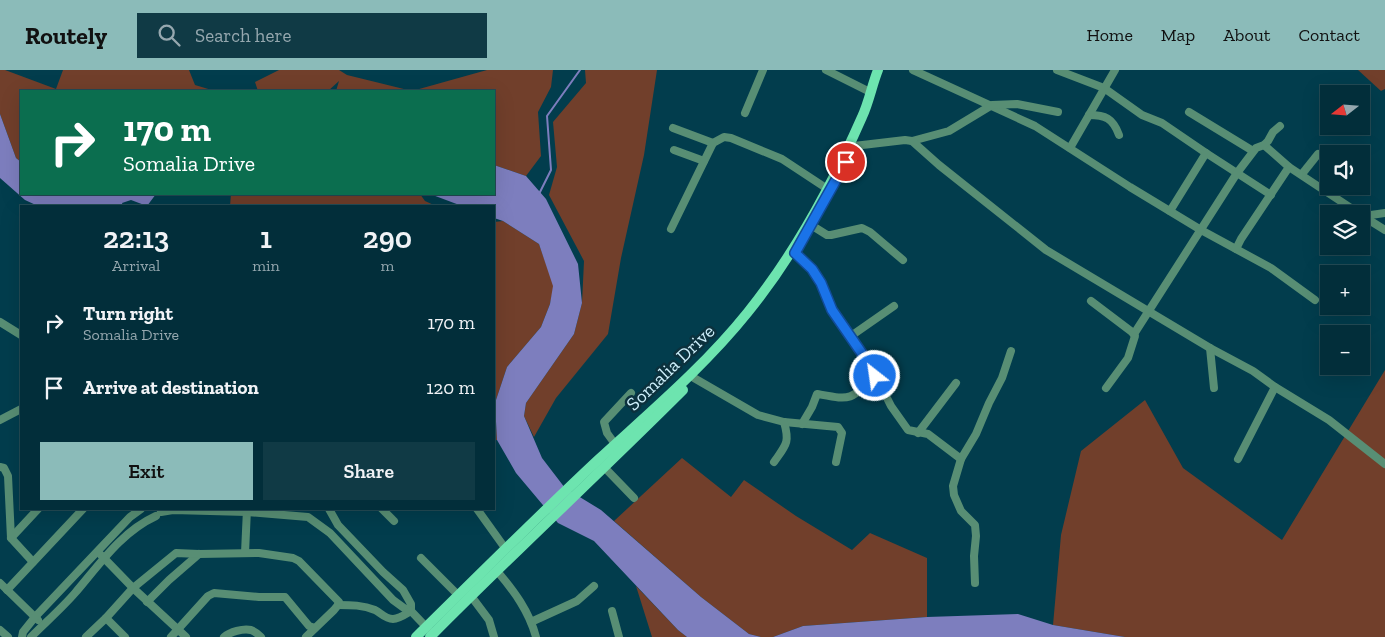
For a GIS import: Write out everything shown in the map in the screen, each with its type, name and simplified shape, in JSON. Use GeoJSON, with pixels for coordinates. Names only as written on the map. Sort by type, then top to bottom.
{"type":"FeatureCollection","features":[{"type":"Feature","properties":{"kind":"main road","name":"Somalia Drive"},"geometry":{"type":"LineString","coordinates":[[416,637],[430,633],[497,571],[615,444],[722,342],[748,312],[790,255],[851,145],[878,70]]}},
{"type":"Feature","properties":{"kind":"main road","name":"Somalia Drive"},"geometry":{"type":"LineString","coordinates":[[578,485],[604,467],[724,349],[785,271],[811,225],[851,145],[882,70]]}},
{"type":"Feature","properties":{"kind":"main road","name":"Somalia Drive"},"geometry":{"type":"LineString","coordinates":[[430,633],[458,595],[505,548],[543,520]]}},
{"type":"Feature","properties":{"kind":"street"},"geometry":{"type":"LineString","coordinates":[[745,113],[763,70]]}},
{"type":"Feature","properties":{"kind":"street"},"geometry":{"type":"LineString","coordinates":[[826,70],[870,92]]}},
{"type":"Feature","properties":{"kind":"street"},"geometry":{"type":"LineString","coordinates":[[913,70],[1035,126],[1201,230],[1271,268],[1315,300]]}},
{"type":"Feature","properties":{"kind":"street"},"geometry":{"type":"LineString","coordinates":[[1057,70],[1104,88],[1142,114],[1162,122],[1271,195]]}},
{"type":"Feature","properties":{"kind":"street"},"geometry":{"type":"LineString","coordinates":[[1070,148],[1115,70]]}},
{"type":"Feature","properties":{"kind":"street"},"geometry":{"type":"LineString","coordinates":[[851,145],[912,141],[949,131],[992,105],[1017,104],[1058,112]]}},
{"type":"Feature","properties":{"kind":"street"},"geometry":{"type":"LineString","coordinates":[[1189,112],[1253,151]]}},
{"type":"Feature","properties":{"kind":"street"},"geometry":{"type":"LineString","coordinates":[[1088,115],[1098,115],[1111,120],[1116,126],[1119,135]]}},
{"type":"Feature","properties":{"kind":"street"},"geometry":{"type":"LineString","coordinates":[[1106,388],[1128,358],[1134,334],[1237,173],[1253,151],[1264,145],[1280,126]]}},
{"type":"Feature","properties":{"kind":"street"},"geometry":{"type":"LineString","coordinates":[[673,128],[713,143]]}},
{"type":"Feature","properties":{"kind":"street"},"geometry":{"type":"LineString","coordinates":[[671,229],[713,143],[724,137],[731,138],[782,159],[826,188]]}},
{"type":"Feature","properties":{"kind":"street"},"geometry":{"type":"LineString","coordinates":[[912,141],[939,165],[1046,250],[1210,348],[1253,371],[1275,387],[1329,420],[1385,464]]}},
{"type":"Feature","properties":{"kind":"street"},"geometry":{"type":"LineString","coordinates":[[1264,145],[1289,168],[1302,174],[1347,205]]}},
{"type":"Feature","properties":{"kind":"street"},"geometry":{"type":"LineString","coordinates":[[674,150],[704,161]]}},
{"type":"Feature","properties":{"kind":"street"},"geometry":{"type":"LineString","coordinates":[[1170,211],[1206,153]]}},
{"type":"Feature","properties":{"kind":"street"},"geometry":{"type":"LineString","coordinates":[[1302,174],[1318,154]]}},
{"type":"Feature","properties":{"kind":"street"},"geometry":{"type":"LineString","coordinates":[[1236,249],[1240,239],[1289,168]]}},
{"type":"Feature","properties":{"kind":"street"},"geometry":{"type":"LineString","coordinates":[[1370,214],[1385,212]]}},
{"type":"Feature","properties":{"kind":"street"},"geometry":{"type":"LineString","coordinates":[[1370,220],[1385,230]]}},
{"type":"Feature","properties":{"kind":"street"},"geometry":{"type":"LineString","coordinates":[[811,225],[827,235],[862,228],[870,232],[903,260]]}},
{"type":"Feature","properties":{"kind":"street"},"geometry":{"type":"LineString","coordinates":[[795,253],[812,269],[821,283],[832,310],[872,368],[896,415],[908,430],[928,434],[961,459]]}},
{"type":"Feature","properties":{"kind":"street"},"geometry":{"type":"LineString","coordinates":[[1091,301],[1134,334]]}},
{"type":"Feature","properties":{"kind":"street"},"geometry":{"type":"LineString","coordinates":[[851,336],[894,306]]}},
{"type":"Feature","properties":{"kind":"street"},"geometry":{"type":"LineString","coordinates":[[0,322],[20,334]]}},
{"type":"Feature","properties":{"kind":"street"},"geometry":{"type":"LineString","coordinates":[[1210,348],[1214,388]]}},
{"type":"Feature","properties":{"kind":"street"},"geometry":{"type":"LineString","coordinates":[[975,584],[975,525],[961,511],[953,490],[954,478],[961,459],[976,434],[1002,378],[1011,351]]}},
{"type":"Feature","properties":{"kind":"street"},"geometry":{"type":"LineString","coordinates":[[802,424],[817,394],[848,398],[858,393],[875,376]]}},
{"type":"Feature","properties":{"kind":"street"},"geometry":{"type":"LineString","coordinates":[[694,378],[749,411],[784,422],[834,427],[841,430],[836,462]]}},
{"type":"Feature","properties":{"kind":"street"},"geometry":{"type":"LineString","coordinates":[[918,433],[956,383]]}},
{"type":"Feature","properties":{"kind":"street"},"geometry":{"type":"LineString","coordinates":[[1238,459],[1275,387]]}},
{"type":"Feature","properties":{"kind":"street"},"geometry":{"type":"LineString","coordinates":[[615,444],[607,434],[604,422],[631,393]]}},
{"type":"Feature","properties":{"kind":"street"},"geometry":{"type":"LineString","coordinates":[[0,420],[20,410]]}},
{"type":"Feature","properties":{"kind":"street"},"geometry":{"type":"LineString","coordinates":[[774,462],[787,444],[784,422]]}},
{"type":"Feature","properties":{"kind":"street"},"geometry":{"type":"LineString","coordinates":[[604,467],[634,498]]}},
{"type":"Feature","properties":{"kind":"street"},"geometry":{"type":"LineString","coordinates":[[0,468],[4,468],[8,476],[11,538],[33,562]]}},
{"type":"Feature","properties":{"kind":"street"},"geometry":{"type":"LineString","coordinates":[[11,538],[37,510]]}},
{"type":"Feature","properties":{"kind":"street"},"geometry":{"type":"LineString","coordinates":[[7,590],[82,510]]}},
{"type":"Feature","properties":{"kind":"street"},"geometry":{"type":"LineString","coordinates":[[26,636],[35,617],[130,517],[140,510]]}},
{"type":"Feature","properties":{"kind":"street"},"geometry":{"type":"LineString","coordinates":[[143,510],[149,516],[173,510],[247,510],[308,517],[330,532],[374,580],[398,604],[411,611],[430,633]]}},
{"type":"Feature","properties":{"kind":"street"},"geometry":{"type":"LineString","coordinates":[[245,553],[247,510]]}},
{"type":"Feature","properties":{"kind":"street"},"geometry":{"type":"LineString","coordinates":[[305,510],[308,517]]}},
{"type":"Feature","properties":{"kind":"street"},"geometry":{"type":"LineString","coordinates":[[330,510],[338,525],[403,590],[411,604],[411,611]]}},
{"type":"Feature","properties":{"kind":"street"},"geometry":{"type":"LineString","coordinates":[[383,510],[394,521]]}},
{"type":"Feature","properties":{"kind":"street"},"geometry":{"type":"LineString","coordinates":[[478,510],[505,548]]}},
{"type":"Feature","properties":{"kind":"street"},"geometry":{"type":"LineString","coordinates":[[26,636],[43,624],[74,594],[104,558],[137,526],[160,512]]}},
{"type":"Feature","properties":{"kind":"street"},"geometry":{"type":"LineString","coordinates":[[330,532],[338,525]]}},
{"type":"Feature","properties":{"kind":"street"},"geometry":{"type":"LineString","coordinates":[[97,552],[147,602],[186,637]]}},
{"type":"Feature","properties":{"kind":"street"},"geometry":{"type":"LineString","coordinates":[[86,637],[133,588],[176,553],[245,553],[285,556],[299,561],[339,602],[338,605]]}},
{"type":"Feature","properties":{"kind":"street"},"geometry":{"type":"LineString","coordinates":[[147,602],[199,554]]}},
{"type":"Feature","properties":{"kind":"street"},"geometry":{"type":"LineString","coordinates":[[421,558],[458,595]]}},
{"type":"Feature","properties":{"kind":"street"},"geometry":{"type":"LineString","coordinates":[[497,571],[517,596],[531,622],[536,637]]}},
{"type":"Feature","properties":{"kind":"street"},"geometry":{"type":"LineString","coordinates":[[374,580],[383,572]]}},
{"type":"Feature","properties":{"kind":"street"},"geometry":{"type":"LineString","coordinates":[[0,584],[43,624]]}},
{"type":"Feature","properties":{"kind":"street"},"geometry":{"type":"LineString","coordinates":[[531,622],[577,601],[594,586]]}},
{"type":"Feature","properties":{"kind":"street"},"geometry":{"type":"LineString","coordinates":[[171,637],[208,596],[214,593],[286,597],[309,626],[316,628]]}},
{"type":"Feature","properties":{"kind":"street"},"geometry":{"type":"LineString","coordinates":[[471,596],[489,620],[494,637]]}},
{"type":"Feature","properties":{"kind":"street"},"geometry":{"type":"LineString","coordinates":[[306,637],[338,605],[360,606],[375,610],[386,618],[391,619],[396,619],[411,611]]}},
{"type":"Feature","properties":{"kind":"street"},"geometry":{"type":"LineString","coordinates":[[612,611],[619,637]]}},
{"type":"Feature","properties":{"kind":"street"},"geometry":{"type":"LineString","coordinates":[[106,618],[124,637]]}},
{"type":"Feature","properties":{"kind":"street"},"geometry":{"type":"LineString","coordinates":[[0,630],[8,637]]}},
{"type":"Feature","properties":{"kind":"street"},"geometry":{"type":"LineString","coordinates":[[224,637],[234,631],[251,630],[263,636]]}},
{"type":"Feature","properties":{"kind":"shaded area"},"geometry":{"type":"Polygon","coordinates":[[[0,70],[5,70],[56,89],[63,70],[189,70],[195,85],[212,90],[20,90],[20,161],[16,158],[0,114],[0,70]]]}},
{"type":"Feature","properties":{"kind":"shaded area"},"geometry":{"type":"Polygon","coordinates":[[[279,70],[339,70],[347,75],[408,90],[336,90],[339,81],[329,90],[258,90],[255,82],[279,70]]]}},
{"type":"Feature","properties":{"kind":"shaded area"},"geometry":{"type":"Polygon","coordinates":[[[487,70],[553,70],[551,87],[538,112],[541,156],[526,176],[495,165],[495,90],[416,90],[487,70]]]}},
{"type":"Feature","properties":{"kind":"shaded area"},"geometry":{"type":"Polygon","coordinates":[[[585,70],[657,70],[644,155],[621,258],[608,334],[556,398],[534,437],[524,416],[526,403],[574,334],[582,303],[584,261],[549,195],[557,167],[553,122],[586,83],[585,70]]]}},
{"type":"Feature","properties":{"kind":"shaded area"},"geometry":{"type":"Polygon","coordinates":[[[1358,70],[1385,70],[1385,89],[1381,91],[1358,70]]]}},
{"type":"Feature","properties":{"kind":"shaded area"},"geometry":{"type":"Polygon","coordinates":[[[231,195],[421,195],[425,201],[434,205],[230,205],[231,195]]]}},
{"type":"Feature","properties":{"kind":"shaded area"},"geometry":{"type":"Polygon","coordinates":[[[503,221],[539,244],[554,286],[550,304],[541,327],[507,367],[495,403],[495,222],[503,221]]]}},
{"type":"Feature","properties":{"kind":"shaded area"},"geometry":{"type":"Polygon","coordinates":[[[1385,370],[1385,637],[1125,637],[1053,625],[1061,535],[1081,451],[1145,400],[1183,468],[1282,540],[1385,370]]]}},
{"type":"Feature","properties":{"kind":"shaded area"},"geometry":{"type":"Polygon","coordinates":[[[495,403],[497,440],[495,440],[495,403]]]}},
{"type":"Feature","properties":{"kind":"shaded area"},"geometry":{"type":"Polygon","coordinates":[[[682,458],[731,497],[744,480],[796,516],[852,550],[870,533],[927,558],[927,617],[803,626],[773,637],[749,634],[701,597],[614,521],[682,458]]]}},
{"type":"Feature","properties":{"kind":"shaded area"},"geometry":{"type":"Polygon","coordinates":[[[636,586],[678,630],[687,637],[652,637],[636,586]]]}},
{"type":"Feature","properties":{"kind":"water"},"geometry":{"type":"Polygon","coordinates":[[[0,114],[16,158],[20,161],[20,195],[155,195],[148,205],[131,200],[122,203],[123,205],[36,205],[25,200],[0,178],[0,114]]]}},
{"type":"Feature","properties":{"kind":"water"},"geometry":{"type":"Polygon","coordinates":[[[495,165],[526,176],[546,199],[578,264],[582,303],[574,334],[526,403],[524,416],[542,458],[565,488],[601,510],[701,597],[749,634],[761,637],[687,637],[678,630],[594,541],[558,523],[516,473],[497,440],[495,403],[507,367],[541,327],[550,304],[553,286],[539,244],[503,221],[495,218],[495,205],[459,205],[433,195],[495,195],[495,165]]]}},
{"type":"Feature","properties":{"kind":"water"},"geometry":{"type":"Polygon","coordinates":[[[1018,614],[1053,625],[1125,637],[773,637],[803,626],[927,617],[1018,614]]]}},
{"type":"Feature","properties":{"kind":"waterway"},"geometry":{"type":"LineString","coordinates":[[539,194],[551,170],[547,116],[580,70]]}},
{"type":"Feature","properties":{"kind":"route"},"geometry":{"type":"LineString","coordinates":[[846,162],[795,253],[812,269],[821,283],[832,310],[872,368],[875,376]]}}]}
